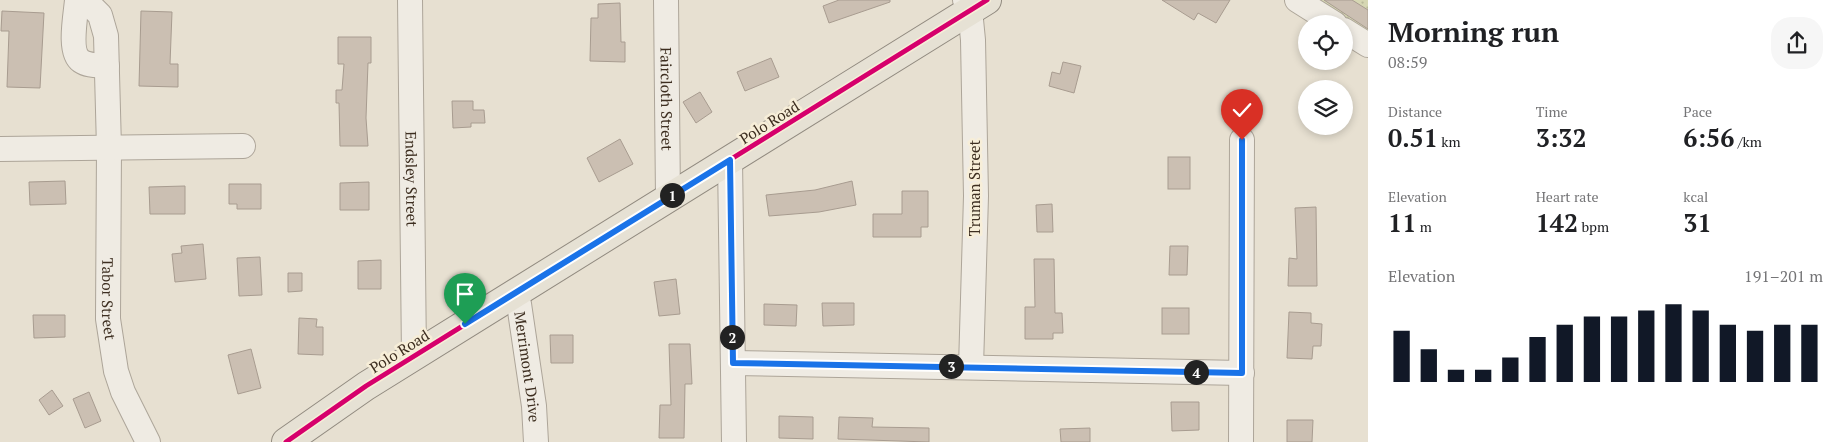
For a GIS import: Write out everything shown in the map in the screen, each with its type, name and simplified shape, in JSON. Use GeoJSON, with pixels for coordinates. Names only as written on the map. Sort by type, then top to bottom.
{"type":"FeatureCollection","features":[{"type":"Feature","properties":{"kind":"main road","name":"Polo Road"},"geometry":{"type":"LineString","coordinates":[[286,442],[366,386],[730,160],[974,3]]}},
{"type":"Feature","properties":{"kind":"street"},"geometry":{"type":"LineString","coordinates":[[78,0],[74,42],[75,54],[80,60],[89,64],[107,66]]}},
{"type":"Feature","properties":{"kind":"street","name":"Tabor Street"},"geometry":{"type":"LineString","coordinates":[[85,0],[95,9],[103,22],[107,66],[106,96],[109,148],[108,319],[116,371],[123,392],[148,442]]}},
{"type":"Feature","properties":{"kind":"street","name":"Endsley Street"},"geometry":{"type":"LineString","coordinates":[[410,0],[414,356]]}},
{"type":"Feature","properties":{"kind":"street","name":"Faircloth Street"},"geometry":{"type":"LineString","coordinates":[[666,0],[668,198]]}},
{"type":"Feature","properties":{"kind":"street"},"geometry":{"type":"LineString","coordinates":[[1297,0],[1320,15]]}},
{"type":"Feature","properties":{"kind":"street","name":"Truman Street"},"geometry":{"type":"LineString","coordinates":[[971,367],[976,196],[974,3]]}},
{"type":"Feature","properties":{"kind":"street"},"geometry":{"type":"LineString","coordinates":[[1353,36],[1368,45]]}},
{"type":"Feature","properties":{"kind":"street"},"geometry":{"type":"LineString","coordinates":[[1241,442],[1242,140]]}},
{"type":"Feature","properties":{"kind":"street"},"geometry":{"type":"LineString","coordinates":[[0,149],[242,146]]}},
{"type":"Feature","properties":{"kind":"street"},"geometry":{"type":"LineString","coordinates":[[730,160],[734,442]]}},
{"type":"Feature","properties":{"kind":"street","name":"Merrimont Drive"},"geometry":{"type":"LineString","coordinates":[[516,292],[534,406],[536,442]]}},
{"type":"Feature","properties":{"kind":"street"},"geometry":{"type":"LineString","coordinates":[[733,363],[1242,373]]}},
{"type":"Feature","properties":{"kind":"green space"},"geometry":{"type":"Polygon","coordinates":[[[1317,0],[1368,0],[1368,32],[1353,23],[1353,15],[1341,15],[1317,0]]]}},
{"type":"Feature","properties":{"kind":"building"},"geometry":{"type":"Polygon","coordinates":[[[839,0],[890,0],[890,2],[829,23],[823,6],[839,0]]]}},
{"type":"Feature","properties":{"kind":"building"},"geometry":{"type":"Polygon","coordinates":[[[1162,0],[1230,0],[1216,23],[1198,13],[1194,20],[1162,0]]]}},
{"type":"Feature","properties":{"kind":"building"},"geometry":{"type":"Polygon","coordinates":[[[1324,0],[1352,0],[1368,10],[1368,29],[1353,19],[1353,15],[1347,15],[1324,0]]]}},
{"type":"Feature","properties":{"kind":"building"},"geometry":{"type":"Polygon","coordinates":[[[620,3],[621,42],[625,42],[625,62],[590,61],[591,18],[598,18],[598,4],[620,3]]]}},
{"type":"Feature","properties":{"kind":"building"},"geometry":{"type":"Polygon","coordinates":[[[2,11],[44,13],[40,88],[7,87],[9,31],[1,31],[2,11]]]}},
{"type":"Feature","properties":{"kind":"building"},"geometry":{"type":"Polygon","coordinates":[[[141,11],[172,12],[170,64],[178,64],[178,87],[139,86],[141,11]]]}},
{"type":"Feature","properties":{"kind":"building"},"geometry":{"type":"Polygon","coordinates":[[[338,37],[371,37],[371,63],[368,63],[366,118],[368,146],[340,146],[339,103],[336,103],[336,90],[342,90],[344,64],[338,64],[338,37]]]}},
{"type":"Feature","properties":{"kind":"building"},"geometry":{"type":"Polygon","coordinates":[[[771,58],[779,77],[745,91],[737,72],[771,58]]]}},
{"type":"Feature","properties":{"kind":"building"},"geometry":{"type":"Polygon","coordinates":[[[1063,62],[1081,66],[1074,93],[1049,86],[1052,72],[1060,74],[1063,62]]]}},
{"type":"Feature","properties":{"kind":"building"},"geometry":{"type":"Polygon","coordinates":[[[700,92],[712,112],[696,123],[683,102],[700,92]]]}},
{"type":"Feature","properties":{"kind":"building"},"geometry":{"type":"Polygon","coordinates":[[[452,101],[473,101],[473,110],[484,110],[485,123],[471,123],[471,127],[453,128],[452,101]]]}},
{"type":"Feature","properties":{"kind":"building"},"geometry":{"type":"Polygon","coordinates":[[[620,139],[633,164],[599,182],[587,158],[620,139]]]}},
{"type":"Feature","properties":{"kind":"building"},"geometry":{"type":"Polygon","coordinates":[[[1168,157],[1190,157],[1190,189],[1168,189],[1168,157]]]}},
{"type":"Feature","properties":{"kind":"building"},"geometry":{"type":"Polygon","coordinates":[[[65,181],[66,204],[30,205],[29,182],[65,181]]]}},
{"type":"Feature","properties":{"kind":"building"},"geometry":{"type":"Polygon","coordinates":[[[852,181],[856,205],[819,212],[769,216],[766,195],[815,190],[852,181]]]}},
{"type":"Feature","properties":{"kind":"building"},"geometry":{"type":"Polygon","coordinates":[[[369,182],[369,210],[340,210],[340,183],[369,182]]]}},
{"type":"Feature","properties":{"kind":"building"},"geometry":{"type":"Polygon","coordinates":[[[229,184],[261,184],[261,209],[237,209],[237,204],[229,204],[229,184]]]}},
{"type":"Feature","properties":{"kind":"building"},"geometry":{"type":"Polygon","coordinates":[[[185,186],[185,214],[150,214],[149,187],[185,186]]]}},
{"type":"Feature","properties":{"kind":"building"},"geometry":{"type":"Polygon","coordinates":[[[902,191],[928,191],[928,227],[921,227],[921,237],[873,237],[873,214],[902,214],[902,191]]]}},
{"type":"Feature","properties":{"kind":"building"},"geometry":{"type":"Polygon","coordinates":[[[1052,204],[1053,232],[1037,232],[1036,205],[1052,204]]]}},
{"type":"Feature","properties":{"kind":"building"},"geometry":{"type":"Polygon","coordinates":[[[1316,207],[1317,286],[1288,286],[1289,258],[1297,259],[1295,208],[1316,207]]]}},
{"type":"Feature","properties":{"kind":"building"},"geometry":{"type":"Polygon","coordinates":[[[203,244],[206,279],[175,282],[172,254],[182,253],[181,246],[203,244]]]}},
{"type":"Feature","properties":{"kind":"building"},"geometry":{"type":"Polygon","coordinates":[[[1170,246],[1188,246],[1187,275],[1169,275],[1170,246]]]}},
{"type":"Feature","properties":{"kind":"building"},"geometry":{"type":"Polygon","coordinates":[[[260,257],[262,295],[239,296],[237,258],[260,257]]]}},
{"type":"Feature","properties":{"kind":"building"},"geometry":{"type":"Polygon","coordinates":[[[1034,259],[1054,259],[1055,313],[1062,313],[1063,333],[1053,333],[1053,339],[1025,339],[1025,307],[1035,307],[1034,259]]]}},
{"type":"Feature","properties":{"kind":"building"},"geometry":{"type":"Polygon","coordinates":[[[381,260],[381,289],[358,289],[358,261],[381,260]]]}},
{"type":"Feature","properties":{"kind":"building"},"geometry":{"type":"Polygon","coordinates":[[[288,273],[302,273],[302,291],[288,292],[288,273]]]}},
{"type":"Feature","properties":{"kind":"building"},"geometry":{"type":"Polygon","coordinates":[[[676,279],[680,314],[659,316],[654,282],[676,279]]]}},
{"type":"Feature","properties":{"kind":"building"},"geometry":{"type":"Polygon","coordinates":[[[822,303],[854,303],[854,325],[823,326],[822,303]]]}},
{"type":"Feature","properties":{"kind":"building"},"geometry":{"type":"Polygon","coordinates":[[[764,304],[797,305],[796,326],[764,325],[764,304]]]}},
{"type":"Feature","properties":{"kind":"building"},"geometry":{"type":"Polygon","coordinates":[[[1162,308],[1189,308],[1189,334],[1162,334],[1162,308]]]}},
{"type":"Feature","properties":{"kind":"building"},"geometry":{"type":"Polygon","coordinates":[[[1289,312],[1311,313],[1311,323],[1322,324],[1321,346],[1313,346],[1312,359],[1287,358],[1289,312]]]}},
{"type":"Feature","properties":{"kind":"building"},"geometry":{"type":"Polygon","coordinates":[[[33,315],[65,315],[65,337],[34,338],[33,315]]]}},
{"type":"Feature","properties":{"kind":"building"},"geometry":{"type":"Polygon","coordinates":[[[299,318],[317,319],[316,327],[323,327],[323,355],[298,354],[299,318]]]}},
{"type":"Feature","properties":{"kind":"building"},"geometry":{"type":"Polygon","coordinates":[[[550,335],[573,335],[573,363],[551,363],[550,335]]]}},
{"type":"Feature","properties":{"kind":"building"},"geometry":{"type":"Polygon","coordinates":[[[669,344],[690,344],[692,384],[685,384],[684,438],[659,438],[660,405],[671,405],[669,344]]]}},
{"type":"Feature","properties":{"kind":"building"},"geometry":{"type":"Polygon","coordinates":[[[251,349],[261,388],[238,394],[228,355],[251,349]]]}},
{"type":"Feature","properties":{"kind":"building"},"geometry":{"type":"Polygon","coordinates":[[[52,390],[63,406],[49,415],[39,400],[52,390]]]}},
{"type":"Feature","properties":{"kind":"building"},"geometry":{"type":"Polygon","coordinates":[[[89,392],[101,421],[85,428],[73,399],[89,392]]]}},
{"type":"Feature","properties":{"kind":"building"},"geometry":{"type":"Polygon","coordinates":[[[1171,402],[1199,402],[1199,430],[1172,431],[1171,402]]]}},
{"type":"Feature","properties":{"kind":"building"},"geometry":{"type":"Polygon","coordinates":[[[779,416],[813,417],[813,439],[779,438],[779,416]]]}},
{"type":"Feature","properties":{"kind":"building"},"geometry":{"type":"Polygon","coordinates":[[[839,417],[873,418],[872,427],[929,428],[929,442],[838,439],[839,417]]]}},
{"type":"Feature","properties":{"kind":"building"},"geometry":{"type":"Polygon","coordinates":[[[1287,420],[1313,420],[1312,442],[1287,442],[1287,420]]]}},
{"type":"Feature","properties":{"kind":"building"},"geometry":{"type":"Polygon","coordinates":[[[1090,428],[1090,442],[1061,442],[1060,429],[1090,428]]]}},
{"type":"Feature","properties":{"kind":"cycle path"},"geometry":{"type":"LineString","coordinates":[[286,442],[366,386],[987,0]]}},
{"type":"Feature","properties":{"kind":"cycle path"},"geometry":{"type":"LineString","coordinates":[[733,363],[1242,373]]}},
{"type":"Feature","properties":{"kind":"route"},"geometry":{"type":"LineString","coordinates":[[465,324],[730,160],[733,363],[1242,373],[1242,140]]}}]}
